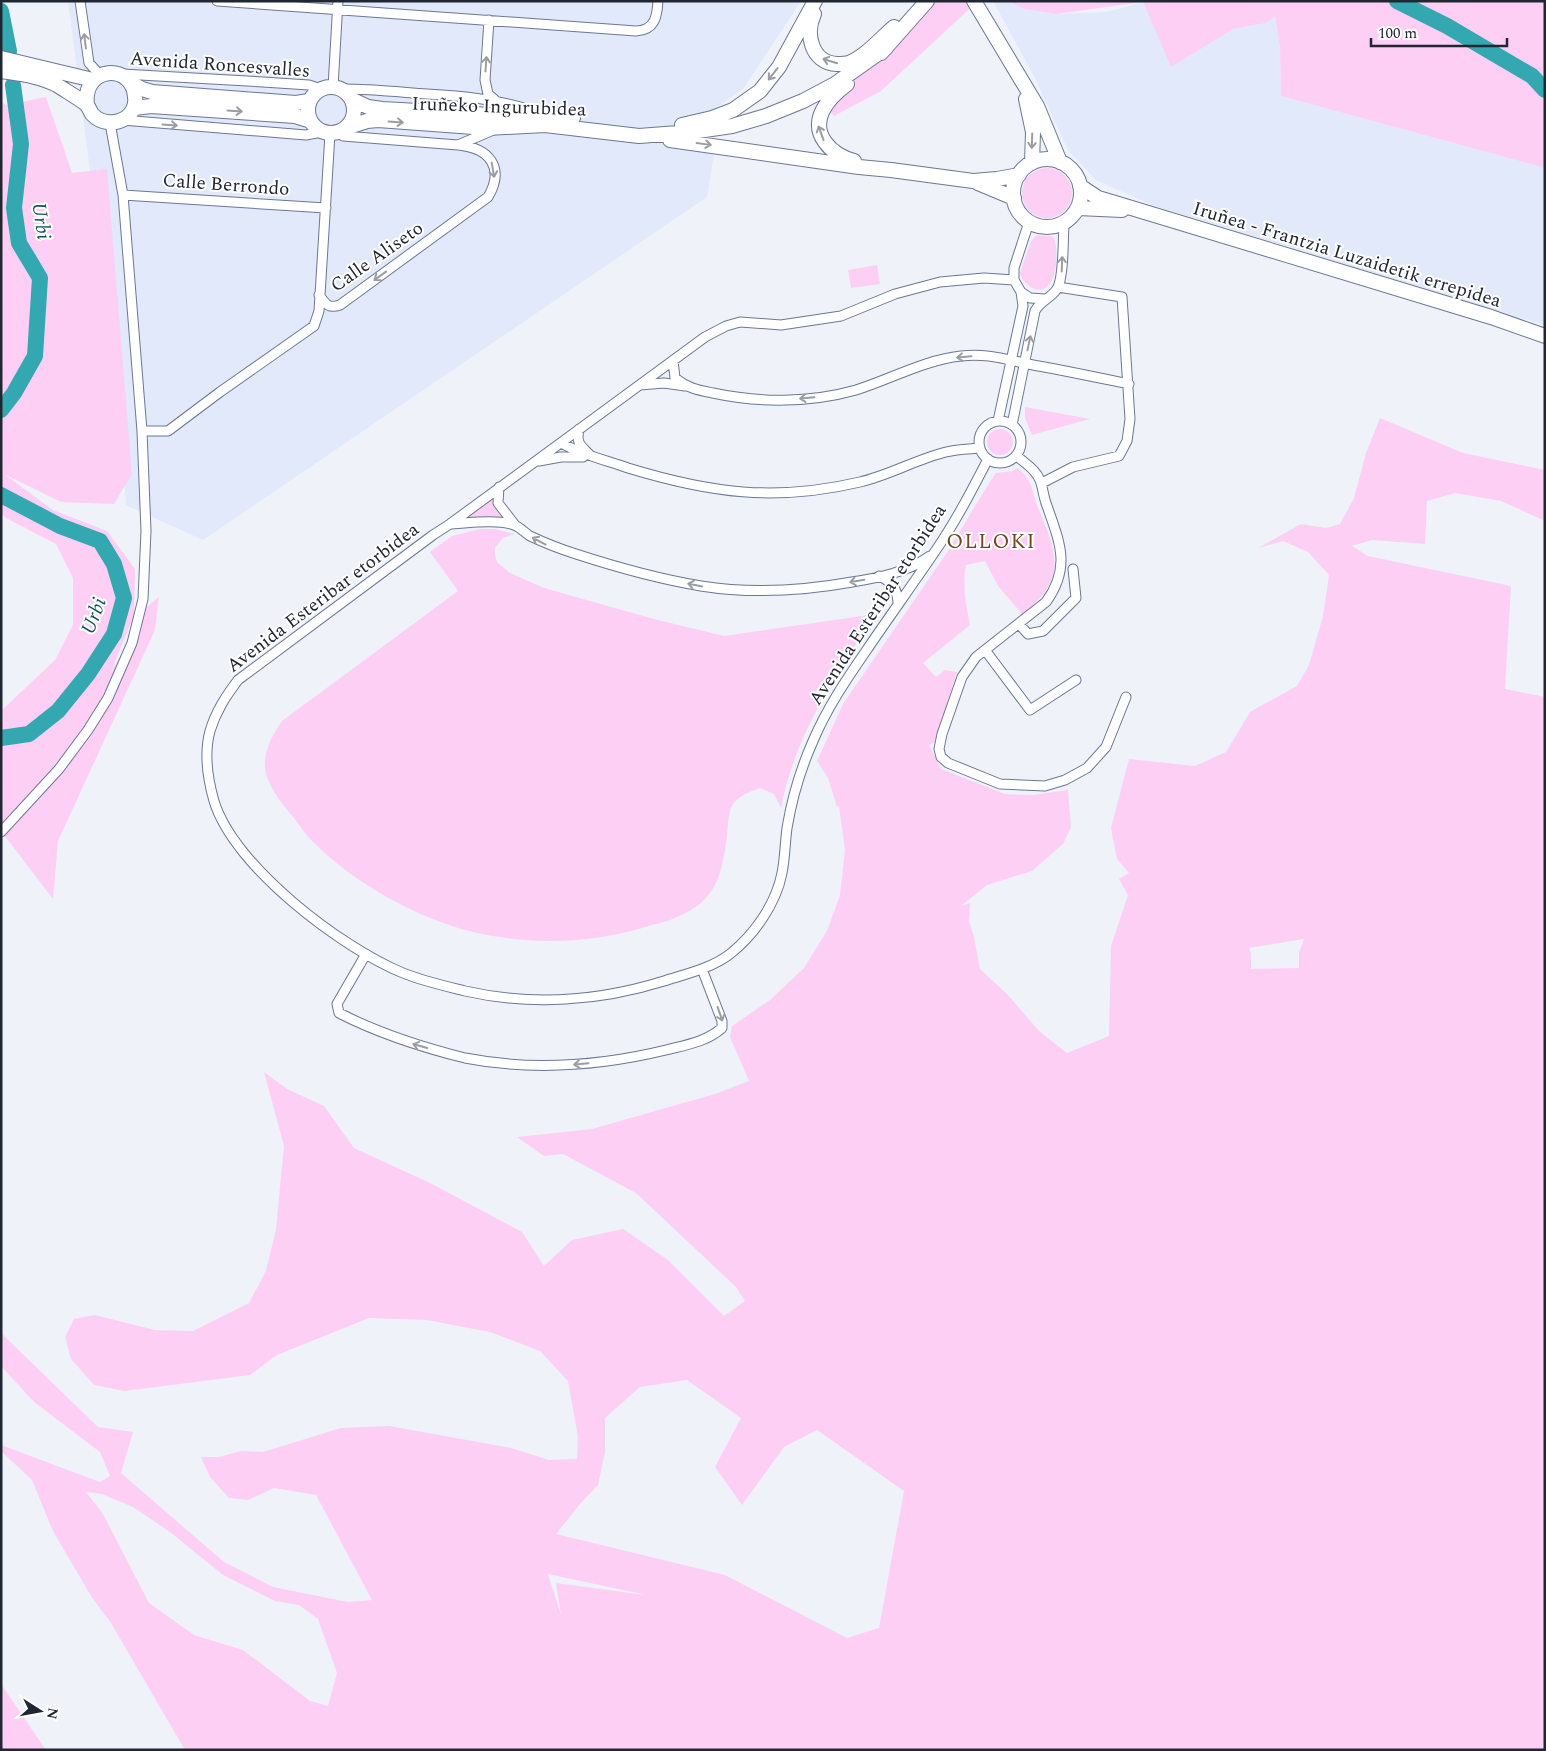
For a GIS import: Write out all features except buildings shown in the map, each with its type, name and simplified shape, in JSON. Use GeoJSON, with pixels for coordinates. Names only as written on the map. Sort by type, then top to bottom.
{"type":"FeatureCollection","features":[{"type":"Feature","properties":{"kind":"highway"},"geometry":{"type":"LineString","coordinates":[[639,132],[687,124],[733,110],[746,102],[760,91],[779,67],[815,1]]}},
{"type":"Feature","properties":{"kind":"highway"},"geometry":{"type":"LineString","coordinates":[[821,1],[810,24],[810,38],[814,51],[824,61],[832,64],[847,64],[864,54],[916,7],[926,1]]}},
{"type":"Feature","properties":{"kind":"highway"},"geometry":{"type":"LineString","coordinates":[[891,170],[844,158],[829,148],[821,136],[818,123],[825,105],[838,90],[866,70],[926,1]]}},
{"type":"Feature","properties":{"kind":"highway"},"geometry":{"type":"LineString","coordinates":[[974,1],[1023,86],[1037,106],[1060,162]]}},
{"type":"Feature","properties":{"kind":"highway","name":"Iruñeko Ingurubidea"},"geometry":{"type":"LineString","coordinates":[[335,131],[367,121],[378,120],[498,128],[545,125],[680,133],[732,126],[766,116],[803,101],[835,84],[886,48]]}},
{"type":"Feature","properties":{"kind":"highway"},"geometry":{"type":"LineString","coordinates":[[1,58],[96,78]]}},
{"type":"Feature","properties":{"kind":"highway"},"geometry":{"type":"LineString","coordinates":[[1,71],[43,80],[56,85],[87,106],[97,118],[116,121],[129,115],[134,108],[136,100],[135,90],[125,77],[106,73],[96,78],[88,90],[87,106]]}},
{"type":"Feature","properties":{"kind":"highway"},"geometry":{"type":"LineString","coordinates":[[130,82],[152,92],[296,102],[309,101]]}},
{"type":"Feature","properties":{"kind":"highway"},"geometry":{"type":"LineString","coordinates":[[1023,86],[1033,132],[1032,163]]}},
{"type":"Feature","properties":{"kind":"highway"},"geometry":{"type":"LineString","coordinates":[[134,108],[161,106],[295,116],[308,120],[311,124],[335,131],[353,118],[354,108],[337,91],[314,94],[307,108],[308,120]]}},
{"type":"Feature","properties":{"kind":"highway","name":"Iruñeko Ingurubidea"},"geometry":{"type":"LineString","coordinates":[[337,91],[368,106],[382,108],[491,115],[528,113],[639,132]]}},
{"type":"Feature","properties":{"kind":"highway"},"geometry":{"type":"LineString","coordinates":[[639,132],[859,167],[973,180],[997,180],[1019,175]]}},
{"type":"Feature","properties":{"kind":"highway"},"geometry":{"type":"LineString","coordinates":[[1041,160],[1060,162],[1073,171],[1080,186],[1081,197],[1078,208],[1072,217],[1064,223],[1046,228],[1037,226],[1022,216],[1016,207],[1014,198],[1015,182],[1019,175],[1032,163],[1041,160]]}},
{"type":"Feature","properties":{"kind":"highway"},"geometry":{"type":"LineString","coordinates":[[973,180],[1014,198]]}},
{"type":"Feature","properties":{"kind":"highway"},"geometry":{"type":"LineString","coordinates":[[1080,186],[1098,198],[1138,211]]}},
{"type":"Feature","properties":{"kind":"highway"},"geometry":{"type":"LineString","coordinates":[[1078,208],[1138,211]]}},
{"type":"Feature","properties":{"kind":"highway","name":"Iruñea - Frantzia Luzaidetik errepidea"},"geometry":{"type":"LineString","coordinates":[[1138,211],[1408,292],[1545,336]]}},
{"type":"Feature","properties":{"kind":"street"},"geometry":{"type":"LineString","coordinates":[[80,1],[89,63],[96,78]]}},
{"type":"Feature","properties":{"kind":"street"},"geometry":{"type":"LineString","coordinates":[[217,1],[338,5],[489,20],[636,31],[650,27],[657,16],[658,1]]}},
{"type":"Feature","properties":{"kind":"street"},"geometry":{"type":"LineString","coordinates":[[337,91],[338,5]]}},
{"type":"Feature","properties":{"kind":"street"},"geometry":{"type":"LineString","coordinates":[[489,20],[484,80],[488,94],[498,102]]}},
{"type":"Feature","properties":{"kind":"street","name":"Avenida Roncesvalles"},"geometry":{"type":"LineString","coordinates":[[118,74],[309,85],[337,91],[368,89],[468,97],[498,102],[544,115]]}},
{"type":"Feature","properties":{"kind":"street"},"geometry":{"type":"LineString","coordinates":[[1,832],[59,769],[88,730],[108,698],[132,643],[143,599],[146,532],[142,431],[116,121],[306,135],[335,131],[343,136],[458,145],[498,128]]}},
{"type":"Feature","properties":{"kind":"street"},"geometry":{"type":"LineString","coordinates":[[319,294],[335,131]]}},
{"type":"Feature","properties":{"kind":"street","name":"Calle Aliseto"},"geometry":{"type":"LineString","coordinates":[[319,294],[327,305],[333,307],[340,305],[488,197],[494,188],[495,176],[490,159],[482,151],[472,146],[458,145]]}},
{"type":"Feature","properties":{"kind":"street","name":"Calle Berrondo"},"geometry":{"type":"LineString","coordinates":[[123,195],[326,208]]}},
{"type":"Feature","properties":{"kind":"street"},"geometry":{"type":"LineString","coordinates":[[998,421],[1023,306],[1021,292],[1014,280],[1014,268],[1029,222]]}},
{"type":"Feature","properties":{"kind":"street"},"geometry":{"type":"LineString","coordinates":[[1012,425],[1035,311],[1045,299],[1053,294],[1058,286],[1061,274],[1064,223]]}},
{"type":"Feature","properties":{"kind":"street","name":"Avenida Esteribar etorbidea"},"geometry":{"type":"LineString","coordinates":[[988,460],[934,552],[837,693],[812,741],[793,799],[787,827],[782,875],[764,916],[747,938],[728,956],[702,969],[638,989],[606,996],[564,1000],[531,999],[468,991],[403,973],[366,954],[321,925],[289,898],[266,877],[236,842],[214,803],[207,762],[210,733],[220,705],[238,680],[705,337],[726,326],[740,322],[781,325],[841,316],[895,294],[940,282],[984,278],[1014,280]]}},
{"type":"Feature","properties":{"kind":"street"},"geometry":{"type":"LineString","coordinates":[[1042,483],[1073,467],[1119,456],[1127,441],[1130,419],[1122,297],[1058,286]]}},
{"type":"Feature","properties":{"kind":"street"},"geometry":{"type":"LineString","coordinates":[[1021,292],[1030,298],[1045,299]]}},
{"type":"Feature","properties":{"kind":"street","name":"Calle Aliseto"},"geometry":{"type":"LineString","coordinates":[[142,431],[168,431],[220,392],[311,329],[317,321],[319,294]]}},
{"type":"Feature","properties":{"kind":"street"},"geometry":{"type":"LineString","coordinates":[[640,385],[664,383],[732,397],[767,401],[815,397],[856,390],[932,362],[960,356],[991,355],[1129,384]]}},
{"type":"Feature","properties":{"kind":"street"},"geometry":{"type":"LineString","coordinates":[[672,361],[675,378],[685,386]]}},
{"type":"Feature","properties":{"kind":"street"},"geometry":{"type":"LineString","coordinates":[[998,421],[1012,425],[1020,436],[1022,443],[1016,456],[1012,460],[1000,464],[988,460],[980,448],[981,434],[985,428],[998,421]]}},
{"type":"Feature","properties":{"kind":"street"},"geometry":{"type":"LineString","coordinates":[[579,429],[577,438],[580,445],[593,458]]}},
{"type":"Feature","properties":{"kind":"street"},"geometry":{"type":"LineString","coordinates":[[561,443],[593,458],[700,487],[734,492],[777,494],[845,486],[887,474],[946,452],[980,448]]}},
{"type":"Feature","properties":{"kind":"street"},"geometry":{"type":"LineString","coordinates":[[1016,456],[1035,472],[1042,483],[1046,502],[1060,542],[1062,556],[1060,578],[1046,602],[976,657],[962,677],[948,716],[939,750],[941,757],[948,764],[1000,784],[1045,786],[1065,780],[1087,768],[1106,747],[1126,696]]}},
{"type":"Feature","properties":{"kind":"street"},"geometry":{"type":"LineString","coordinates":[[535,462],[561,457],[593,458]]}},
{"type":"Feature","properties":{"kind":"street"},"geometry":{"type":"LineString","coordinates":[[499,487],[498,503],[515,525],[547,545],[637,572],[701,586],[781,591],[829,586],[903,570],[924,560],[934,552]]}},
{"type":"Feature","properties":{"kind":"street"},"geometry":{"type":"LineString","coordinates":[[450,524],[486,521],[515,525]]}},
{"type":"Feature","properties":{"kind":"street"},"geometry":{"type":"LineString","coordinates":[[1019,624],[1028,634],[1044,630],[1076,598],[1073,569]]}},
{"type":"Feature","properties":{"kind":"street"},"geometry":{"type":"LineString","coordinates":[[879,576],[886,579],[895,588],[898,595],[898,604]]}},
{"type":"Feature","properties":{"kind":"street"},"geometry":{"type":"LineString","coordinates":[[984,650],[1030,710],[1076,680]]}},
{"type":"Feature","properties":{"kind":"street"},"geometry":{"type":"LineString","coordinates":[[366,954],[337,1004],[339,1013],[391,1037],[465,1058],[552,1066],[598,1063],[636,1057],[712,1037],[722,1028],[722,1020],[702,969]]}},
{"type":"Feature","properties":{"kind":"shaded area"},"geometry":{"type":"Polygon","coordinates":[[[68,1],[801,1],[743,89],[680,133],[714,154],[707,197],[203,540],[126,505],[117,378],[68,1]]]}},
{"type":"Feature","properties":{"kind":"shaded area"},"geometry":{"type":"Polygon","coordinates":[[[927,1],[978,1],[881,91],[834,116],[825,105],[927,1]]]}},
{"type":"Feature","properties":{"kind":"shaded area"},"geometry":{"type":"Polygon","coordinates":[[[993,1],[1008,1],[1024,9],[1056,14],[1107,12],[1143,2],[1171,66],[1233,29],[1266,23],[1275,16],[1280,47],[1281,96],[1545,168],[1545,325],[1154,206],[1096,180],[1068,150],[1034,76],[993,1]]]}},
{"type":"Feature","properties":{"kind":"shaded area"},"geometry":{"type":"Polygon","coordinates":[[[1008,1],[1545,1],[1545,168],[1281,96],[1280,47],[1275,16],[1266,23],[1233,29],[1171,67],[1143,2],[1056,14],[1024,9],[1008,1]]]}},
{"type":"Feature","properties":{"kind":"shaded area"},"geometry":{"type":"Polygon","coordinates":[[[46,97],[72,173],[107,169],[132,474],[114,504],[61,502],[4,474],[53,510],[107,531],[135,569],[134,615],[112,669],[132,643],[140,613],[159,597],[155,630],[58,841],[53,899],[1,831],[1,711],[55,660],[73,625],[73,578],[56,544],[6,518],[1,513],[1,102],[6,105],[46,97]]]}},
{"type":"Feature","properties":{"kind":"shaded area"},"geometry":{"type":"Polygon","coordinates":[[[1047,168],[1056,170],[1067,179],[1072,193],[1070,202],[1061,213],[1047,218],[1038,216],[1027,207],[1022,193],[1024,184],[1033,173],[1047,168]]]}},
{"type":"Feature","properties":{"kind":"shaded area"},"geometry":{"type":"Polygon","coordinates":[[[1037,235],[1053,237],[1056,249],[1053,279],[1048,286],[1041,290],[1032,288],[1023,280],[1020,273],[1031,241],[1037,235]]]}},
{"type":"Feature","properties":{"kind":"shaded area"},"geometry":{"type":"Polygon","coordinates":[[[877,265],[880,284],[851,288],[848,270],[877,265]]]}},
{"type":"Feature","properties":{"kind":"shaded area"},"geometry":{"type":"Polygon","coordinates":[[[1025,407],[1090,419],[1032,435],[1025,418],[1025,407]]]}},
{"type":"Feature","properties":{"kind":"shaded area"},"geometry":{"type":"Polygon","coordinates":[[[1380,418],[1463,453],[1545,470],[1545,521],[1501,501],[1455,493],[1427,501],[1425,544],[1372,540],[1352,546],[1368,556],[1511,586],[1505,689],[1545,697],[1545,1750],[185,1750],[111,1623],[91,1596],[53,1531],[32,1480],[1,1451],[1,1445],[100,1482],[110,1476],[100,1452],[34,1402],[1,1366],[1,1333],[98,1427],[133,1432],[121,1473],[224,1562],[273,1587],[348,1602],[372,1600],[316,1495],[274,1488],[248,1500],[229,1498],[210,1477],[201,1457],[219,1457],[241,1451],[263,1452],[341,1428],[389,1426],[511,1448],[549,1460],[577,1459],[578,1437],[568,1381],[540,1351],[490,1332],[427,1320],[369,1318],[277,1355],[250,1375],[125,1391],[94,1385],[71,1359],[65,1337],[74,1319],[95,1315],[155,1330],[193,1331],[249,1303],[266,1271],[276,1229],[284,1146],[264,1072],[287,1089],[324,1106],[354,1148],[430,1183],[522,1232],[544,1266],[572,1240],[623,1229],[668,1260],[724,1316],[745,1301],[736,1287],[636,1193],[563,1154],[544,1156],[517,1137],[592,1129],[715,1094],[749,1081],[730,1037],[732,1026],[770,1000],[804,968],[827,931],[840,895],[845,850],[839,806],[837,807],[828,778],[817,761],[843,704],[946,554],[996,473],[1012,471],[1018,468],[1029,481],[1050,538],[1053,549],[1054,571],[1044,593],[1023,615],[998,586],[985,561],[966,565],[964,588],[970,625],[923,663],[936,677],[945,670],[957,672],[935,742],[929,745],[941,769],[1005,794],[1033,795],[1068,790],[1071,827],[1063,844],[1032,871],[987,885],[961,906],[970,903],[969,921],[980,969],[1008,995],[1039,1031],[1067,1053],[1109,1036],[1111,946],[1128,895],[1119,879],[1129,873],[1117,859],[1111,828],[1129,759],[1195,766],[1226,752],[1250,712],[1297,686],[1309,665],[1323,616],[1329,575],[1308,552],[1283,541],[1258,548],[1301,524],[1326,528],[1340,524],[1354,498],[1366,453],[1380,418]],[[1304,939],[1249,948],[1251,969],[1299,968],[1299,953],[1304,939]],[[687,1380],[640,1387],[605,1418],[605,1452],[598,1485],[556,1534],[725,1575],[847,1638],[879,1628],[904,1491],[817,1430],[784,1447],[742,1505],[715,1467],[741,1418],[687,1380]],[[86,1492],[103,1514],[149,1603],[194,1635],[243,1650],[310,1701],[328,1706],[337,1673],[318,1619],[299,1605],[275,1601],[223,1575],[170,1532],[133,1507],[102,1494],[86,1492]],[[548,1574],[561,1615],[556,1583],[646,1595],[548,1574]]]}},
{"type":"Feature","properties":{"kind":"shaded area"},"geometry":{"type":"Polygon","coordinates":[[[1000,429],[1009,433],[1013,442],[1009,451],[1000,455],[991,451],[987,442],[991,433],[1000,429]]]}},
{"type":"Feature","properties":{"kind":"shaded area"},"geometry":{"type":"Polygon","coordinates":[[[493,496],[502,514],[501,519],[485,517],[466,518],[493,496]]]}},
{"type":"Feature","properties":{"kind":"shaded area"},"geometry":{"type":"Polygon","coordinates":[[[480,529],[495,529],[515,534],[503,538],[495,548],[497,562],[510,573],[544,588],[654,619],[724,636],[876,614],[846,659],[807,730],[787,781],[781,808],[774,794],[760,788],[744,795],[734,803],[730,813],[720,874],[709,894],[701,903],[690,910],[668,921],[630,931],[608,936],[563,941],[518,939],[473,932],[451,926],[387,897],[347,871],[310,839],[282,804],[272,788],[265,770],[266,755],[271,740],[282,721],[458,591],[430,552],[452,536],[480,529]]]}},
{"type":"Feature","properties":{"kind":"shaded area"},"geometry":{"type":"Polygon","coordinates":[[[1,1684],[46,1750],[1,1750],[1,1684]]]}},
{"type":"Feature","properties":{"kind":"waterway"},"geometry":{"type":"LineString","coordinates":[[1397,1],[1447,26],[1532,76],[1545,90]]}},
{"type":"Feature","properties":{"kind":"waterway","name":"Urbi"},"geometry":{"type":"LineString","coordinates":[[1,11],[9,51]]}},
{"type":"Feature","properties":{"kind":"waterway","name":"Urbi"},"geometry":{"type":"LineString","coordinates":[[1,410],[14,393],[35,356],[40,278],[19,243],[14,208],[21,144],[13,85]]}},
{"type":"Feature","properties":{"kind":"waterway","name":"Urbi"},"geometry":{"type":"LineString","coordinates":[[1,495],[60,526],[100,541],[114,564],[124,598],[114,634],[88,674],[58,711],[29,734],[1,738]]}},
{"type":"Feature","properties":{"kind":"district","name":"OLLOKI"},"geometry":{"type":"Point","coordinates":[991,542]}}]}
